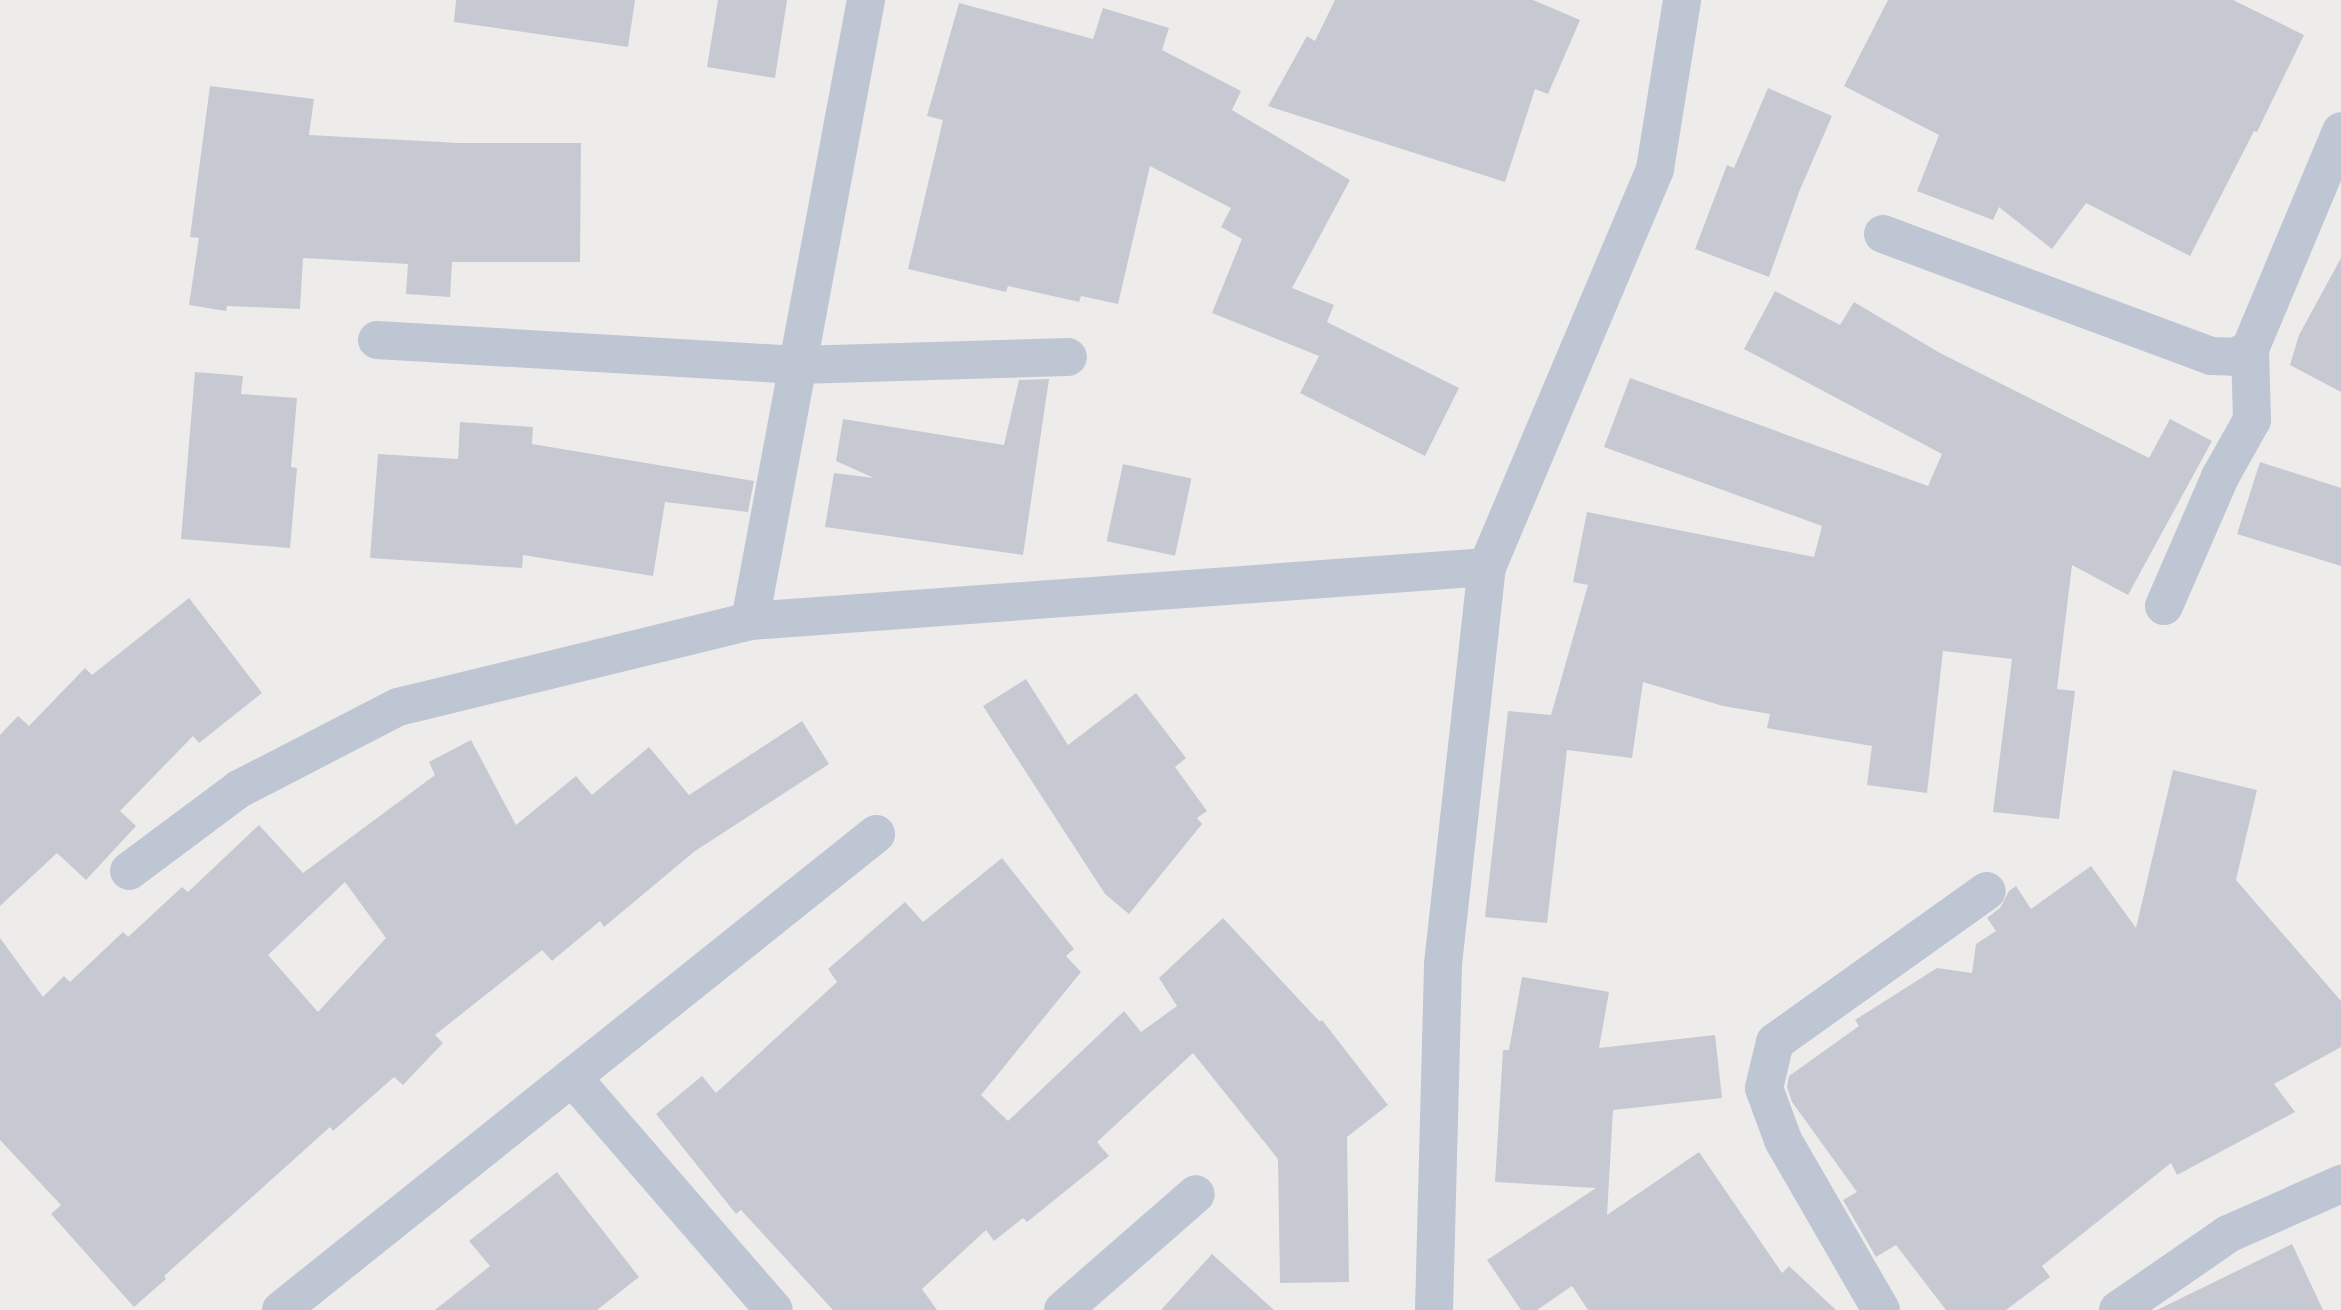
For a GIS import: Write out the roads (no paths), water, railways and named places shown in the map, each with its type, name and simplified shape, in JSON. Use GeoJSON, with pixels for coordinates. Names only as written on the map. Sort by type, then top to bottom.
{"type":"FeatureCollection","features":[{"type":"Feature","properties":{"kind":"street"},"geometry":{"type":"LineString","coordinates":[[750,621],[866,0]]}},
{"type":"Feature","properties":{"kind":"street"},"geometry":{"type":"LineString","coordinates":[[1434,1310],[1443,964],[1487,567],[1655,169],[1682,0]]}},
{"type":"Feature","properties":{"kind":"street"},"geometry":{"type":"LineString","coordinates":[[2164,606],[2220,477],[2252,420],[2250,349],[2331,178],[2341,131]]}},
{"type":"Feature","properties":{"kind":"street"},"geometry":{"type":"LineString","coordinates":[[1883,234],[2211,356],[2235,357],[2250,349]]}},
{"type":"Feature","properties":{"kind":"street"},"geometry":{"type":"LineString","coordinates":[[377,340],[798,365],[1068,357]]}},
{"type":"Feature","properties":{"kind":"street"},"geometry":{"type":"LineString","coordinates":[[129,871],[239,789],[398,708],[750,621],[1487,567]]}},
{"type":"Feature","properties":{"kind":"street"},"geometry":{"type":"LineString","coordinates":[[281,1310],[876,834]]}},
{"type":"Feature","properties":{"kind":"street"},"geometry":{"type":"LineString","coordinates":[[1881,1310],[1783,1140],[1764,1088],[1775,1042],[1987,891]]}},
{"type":"Feature","properties":{"kind":"street"},"geometry":{"type":"LineString","coordinates":[[572,1077],[774,1310]]}},
{"type":"Feature","properties":{"kind":"street"},"geometry":{"type":"LineString","coordinates":[[2118,1310],[2228,1234],[2341,1184]]}},
{"type":"Feature","properties":{"kind":"street"},"geometry":{"type":"LineString","coordinates":[[1063,1310],[1196,1194]]}}]}
